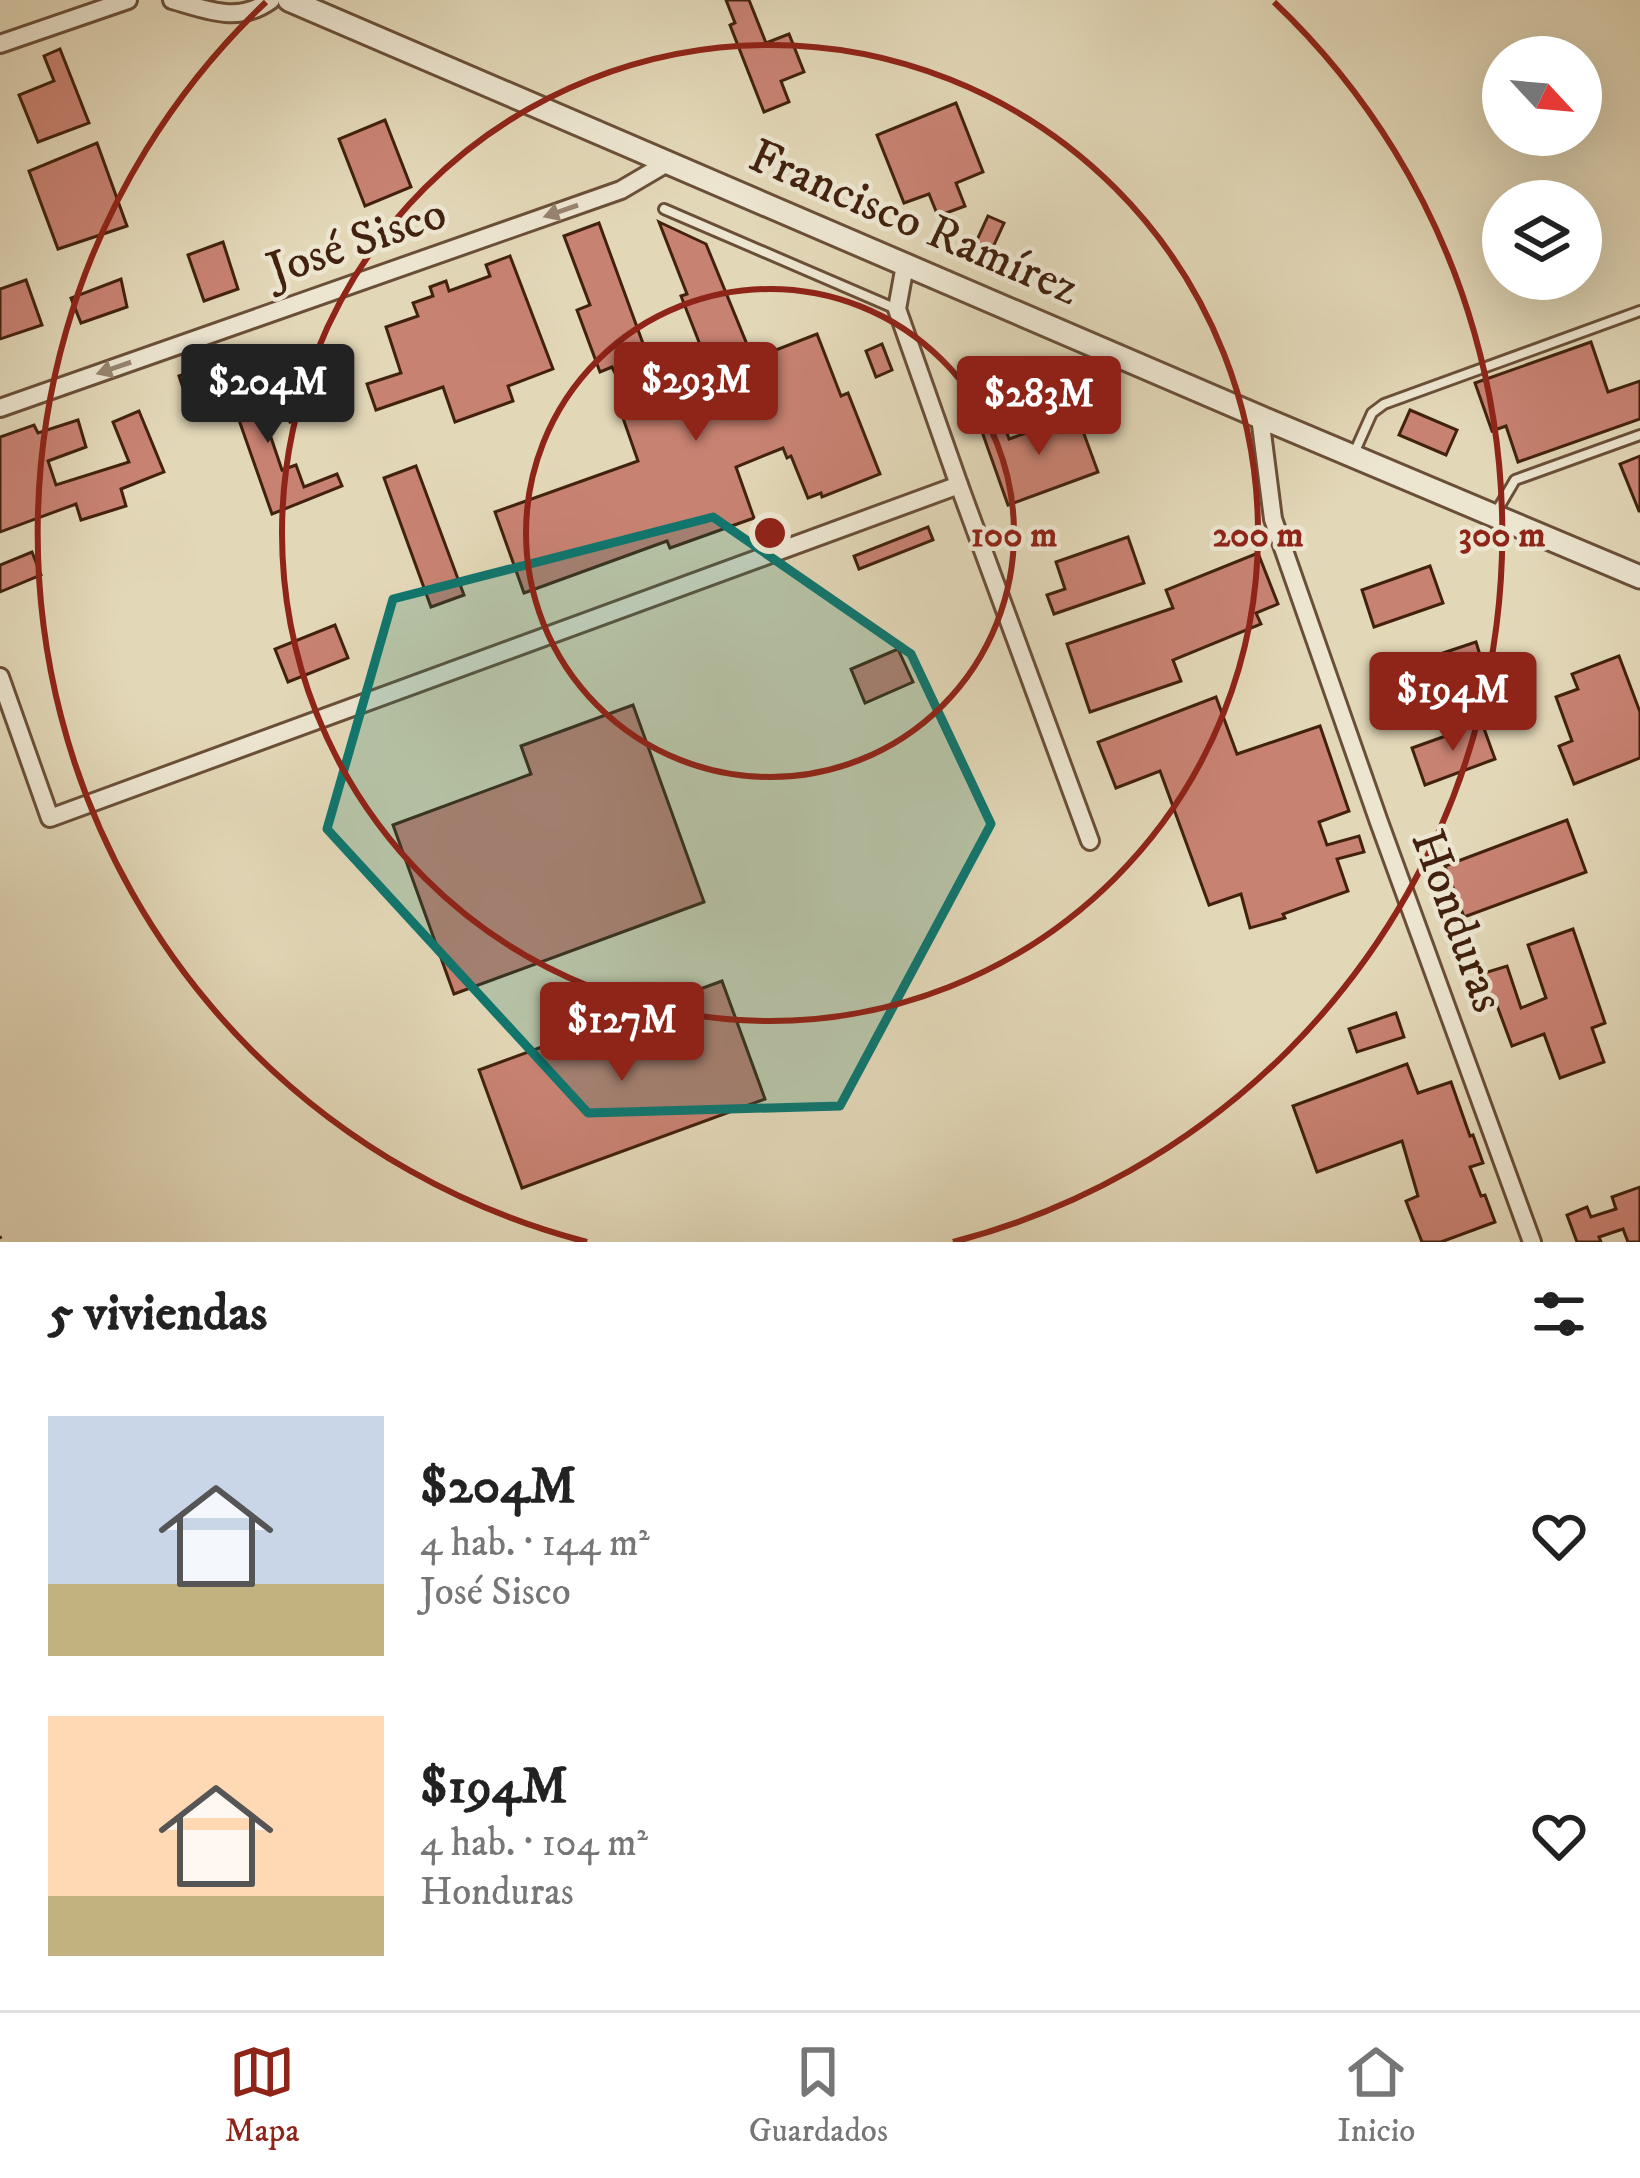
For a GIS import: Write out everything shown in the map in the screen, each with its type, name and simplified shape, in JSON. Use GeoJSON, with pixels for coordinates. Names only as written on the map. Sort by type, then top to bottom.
{"type":"FeatureCollection","features":[{"type":"Feature","properties":{"kind":"street"},"geometry":{"type":"LineString","coordinates":[[0,44],[128,0]]}},
{"type":"Feature","properties":{"kind":"street"},"geometry":{"type":"LineString","coordinates":[[172,0],[244,14],[271,0]]}},
{"type":"Feature","properties":{"kind":"street","name":"Francisco Ramírez"},"geometry":{"type":"LineString","coordinates":[[289,0],[1640,577]]}},
{"type":"Feature","properties":{"kind":"street","name":"José Sisco"},"geometry":{"type":"LineString","coordinates":[[0,408],[620,190],[667,163]]}},
{"type":"Feature","properties":{"kind":"street"},"geometry":{"type":"LineString","coordinates":[[904,265],[897,309],[1090,841]]}},
{"type":"Feature","properties":{"kind":"street","name":"Honduras"},"geometry":{"type":"LineString","coordinates":[[1260,417],[1273,519],[1532,1242]]}},
{"type":"Feature","properties":{"kind":"street"},"geometry":{"type":"LineString","coordinates":[[0,676],[50,818],[959,485]]}},
{"type":"Feature","properties":{"kind":"lane"},"geometry":{"type":"LineString","coordinates":[[664,209],[897,309]]}},
{"type":"Feature","properties":{"kind":"lane"},"geometry":{"type":"LineString","coordinates":[[1352,456],[1372,413],[1384,404],[1640,311]]}},
{"type":"Feature","properties":{"kind":"lane"},"geometry":{"type":"LineString","coordinates":[[1495,516],[1515,480],[1640,435]]}},
{"type":"Feature","properties":{"kind":"highlighted area"},"geometry":{"type":"Polygon","coordinates":[[[713,517],[911,654],[991,824],[840,1106],[588,1113],[327,829],[393,599],[713,517]]]}},
{"type":"Feature","properties":{"kind":"building"},"geometry":{"type":"Polygon","coordinates":[[[726,0],[749,0],[766,43],[789,34],[804,72],[781,81],[789,102],[764,112],[730,25],[735,23],[726,0]]]}},
{"type":"Feature","properties":{"kind":"building"},"geometry":{"type":"Polygon","coordinates":[[[60,49],[89,123],[38,142],[19,95],[54,81],[44,56],[60,49]]]}},
{"type":"Feature","properties":{"kind":"building"},"geometry":{"type":"Polygon","coordinates":[[[956,103],[983,172],[956,183],[965,206],[938,216],[929,194],[904,203],[877,135],[956,103]]]}},
{"type":"Feature","properties":{"kind":"building"},"geometry":{"type":"Polygon","coordinates":[[[385,120],[411,187],[365,206],[339,139],[385,120]]]}},
{"type":"Feature","properties":{"kind":"building"},"geometry":{"type":"Polygon","coordinates":[[[97,143],[127,226],[58,249],[29,171],[97,143]]]}},
{"type":"Feature","properties":{"kind":"building"},"geometry":{"type":"Polygon","coordinates":[[[988,216],[1004,223],[988,258],[972,251],[988,216]]]}},
{"type":"Feature","properties":{"kind":"building"},"geometry":{"type":"Polygon","coordinates":[[[659,222],[706,244],[753,359],[817,334],[841,396],[848,393],[880,474],[808,498],[783,448],[736,467],[754,518],[670,548],[667,541],[524,593],[495,512],[638,461],[616,398],[708,365],[659,222]]]}},
{"type":"Feature","properties":{"kind":"building"},"geometry":{"type":"Polygon","coordinates":[[[599,223],[649,360],[615,373],[612,367],[600,372],[577,310],[590,305],[564,236],[599,223]]]}},
{"type":"Feature","properties":{"kind":"building"},"geometry":{"type":"Polygon","coordinates":[[[223,242],[238,289],[204,301],[188,255],[223,242]]]}},
{"type":"Feature","properties":{"kind":"building"},"geometry":{"type":"Polygon","coordinates":[[[510,256],[553,369],[508,386],[513,401],[455,422],[443,387],[376,410],[367,384],[401,373],[386,327],[418,316],[413,303],[433,296],[430,287],[446,281],[449,291],[490,276],[486,265],[510,256]]]}},
{"type":"Feature","properties":{"kind":"building"},"geometry":{"type":"Polygon","coordinates":[[[121,279],[127,307],[81,323],[71,298],[121,279]]]}},
{"type":"Feature","properties":{"kind":"building"},"geometry":{"type":"Polygon","coordinates":[[[26,280],[42,325],[0,339],[0,289],[26,280]]]}},
{"type":"Feature","properties":{"kind":"building"},"geometry":{"type":"Polygon","coordinates":[[[1591,342],[1608,392],[1640,381],[1640,419],[1518,462],[1506,426],[1492,431],[1475,383],[1591,342]]]}},
{"type":"Feature","properties":{"kind":"building"},"geometry":{"type":"Polygon","coordinates":[[[882,344],[892,370],[876,377],[866,351],[882,344]]]}},
{"type":"Feature","properties":{"kind":"building"},"geometry":{"type":"Polygon","coordinates":[[[244,358],[282,470],[296,465],[304,487],[337,474],[342,486],[272,514],[220,366],[244,358]]]}},
{"type":"Feature","properties":{"kind":"building"},"geometry":{"type":"Polygon","coordinates":[[[194,371],[208,413],[193,418],[179,376],[194,371]]]}},
{"type":"Feature","properties":{"kind":"building"},"geometry":{"type":"Polygon","coordinates":[[[305,390],[314,413],[290,422],[282,399],[305,390]]]}},
{"type":"Feature","properties":{"kind":"building"},"geometry":{"type":"Polygon","coordinates":[[[1410,410],[1457,430],[1446,455],[1399,435],[1410,410]]]}},
{"type":"Feature","properties":{"kind":"building"},"geometry":{"type":"Polygon","coordinates":[[[139,411],[164,472],[121,489],[126,506],[81,520],[76,504],[0,532],[0,437],[34,425],[38,433],[78,420],[86,447],[48,461],[56,485],[129,462],[113,422],[139,411]]]}},
{"type":"Feature","properties":{"kind":"building"},"geometry":{"type":"Polygon","coordinates":[[[1077,415],[1098,472],[1008,505],[981,429],[1003,421],[1009,439],[1077,415]]]}},
{"type":"Feature","properties":{"kind":"building"},"geometry":{"type":"Polygon","coordinates":[[[1640,456],[1640,511],[1639,511],[1620,464],[1640,456]]]}},
{"type":"Feature","properties":{"kind":"building"},"geometry":{"type":"Polygon","coordinates":[[[416,466],[464,595],[431,607],[384,478],[416,466]]]}},
{"type":"Feature","properties":{"kind":"building"},"geometry":{"type":"Polygon","coordinates":[[[928,527],[933,540],[859,569],[854,556],[928,527]]]}},
{"type":"Feature","properties":{"kind":"building"},"geometry":{"type":"Polygon","coordinates":[[[1128,537],[1144,583],[1054,614],[1047,595],[1065,589],[1056,562],[1128,537]]]}},
{"type":"Feature","properties":{"kind":"building"},"geometry":{"type":"Polygon","coordinates":[[[32,552],[41,575],[0,592],[0,565],[32,552]]]}},
{"type":"Feature","properties":{"kind":"building"},"geometry":{"type":"Polygon","coordinates":[[[1258,553],[1278,604],[1256,613],[1261,624],[1173,660],[1181,681],[1090,712],[1067,644],[1173,608],[1166,590],[1258,553]]]}},
{"type":"Feature","properties":{"kind":"building"},"geometry":{"type":"Polygon","coordinates":[[[1430,566],[1443,603],[1374,627],[1362,590],[1430,566]]]}},
{"type":"Feature","properties":{"kind":"building"},"geometry":{"type":"Polygon","coordinates":[[[335,625],[348,658],[288,682],[275,649],[335,625]]]}},
{"type":"Feature","properties":{"kind":"building"},"geometry":{"type":"Polygon","coordinates":[[[1476,642],[1492,694],[1424,716],[1407,665],[1476,642]]]}},
{"type":"Feature","properties":{"kind":"building"},"geometry":{"type":"Polygon","coordinates":[[[898,649],[913,682],[865,703],[851,669],[898,649]]]}},
{"type":"Feature","properties":{"kind":"building"},"geometry":{"type":"Polygon","coordinates":[[[1619,656],[1640,712],[1640,758],[1574,784],[1559,746],[1572,741],[1556,697],[1578,689],[1572,674],[1619,656]]]}},
{"type":"Feature","properties":{"kind":"building"},"geometry":{"type":"Polygon","coordinates":[[[1216,697],[1237,754],[1320,726],[1349,811],[1319,822],[1327,845],[1359,836],[1364,852],[1337,859],[1348,891],[1250,928],[1241,894],[1209,905],[1160,771],[1116,788],[1098,742],[1216,697]]]}},
{"type":"Feature","properties":{"kind":"building"},"geometry":{"type":"Polygon","coordinates":[[[633,705],[704,902],[454,994],[393,825],[531,774],[521,746],[633,705]]]}},
{"type":"Feature","properties":{"kind":"building"},"geometry":{"type":"Polygon","coordinates":[[[1482,723],[1495,759],[1425,785],[1412,748],[1482,723]]]}},
{"type":"Feature","properties":{"kind":"building"},"geometry":{"type":"Polygon","coordinates":[[[1567,820],[1586,872],[1464,917],[1445,866],[1567,820]]]}},
{"type":"Feature","properties":{"kind":"building"},"geometry":{"type":"Polygon","coordinates":[[[1573,929],[1605,1023],[1592,1028],[1604,1062],[1560,1078],[1544,1034],[1512,1046],[1481,974],[1507,966],[1521,1008],[1546,998],[1528,945],[1573,929]]]}},
{"type":"Feature","properties":{"kind":"building"},"geometry":{"type":"Polygon","coordinates":[[[722,981],[765,1099],[522,1188],[479,1070],[722,981]]]}},
{"type":"Feature","properties":{"kind":"building"},"geometry":{"type":"Polygon","coordinates":[[[1396,1013],[1404,1037],[1357,1052],[1349,1029],[1396,1013]]]}},
{"type":"Feature","properties":{"kind":"building"},"geometry":{"type":"Polygon","coordinates":[[[1407,1064],[1418,1093],[1451,1082],[1483,1163],[1470,1167],[1495,1222],[1441,1242],[1422,1242],[1406,1201],[1418,1196],[1402,1141],[1317,1172],[1293,1106],[1407,1064]]]}},
{"type":"Feature","properties":{"kind":"building"},"geometry":{"type":"Polygon","coordinates":[[[1640,1187],[1640,1242],[1628,1242],[1623,1229],[1599,1237],[1601,1242],[1577,1242],[1567,1215],[1587,1207],[1591,1217],[1616,1209],[1612,1197],[1640,1187]]]}}]}
